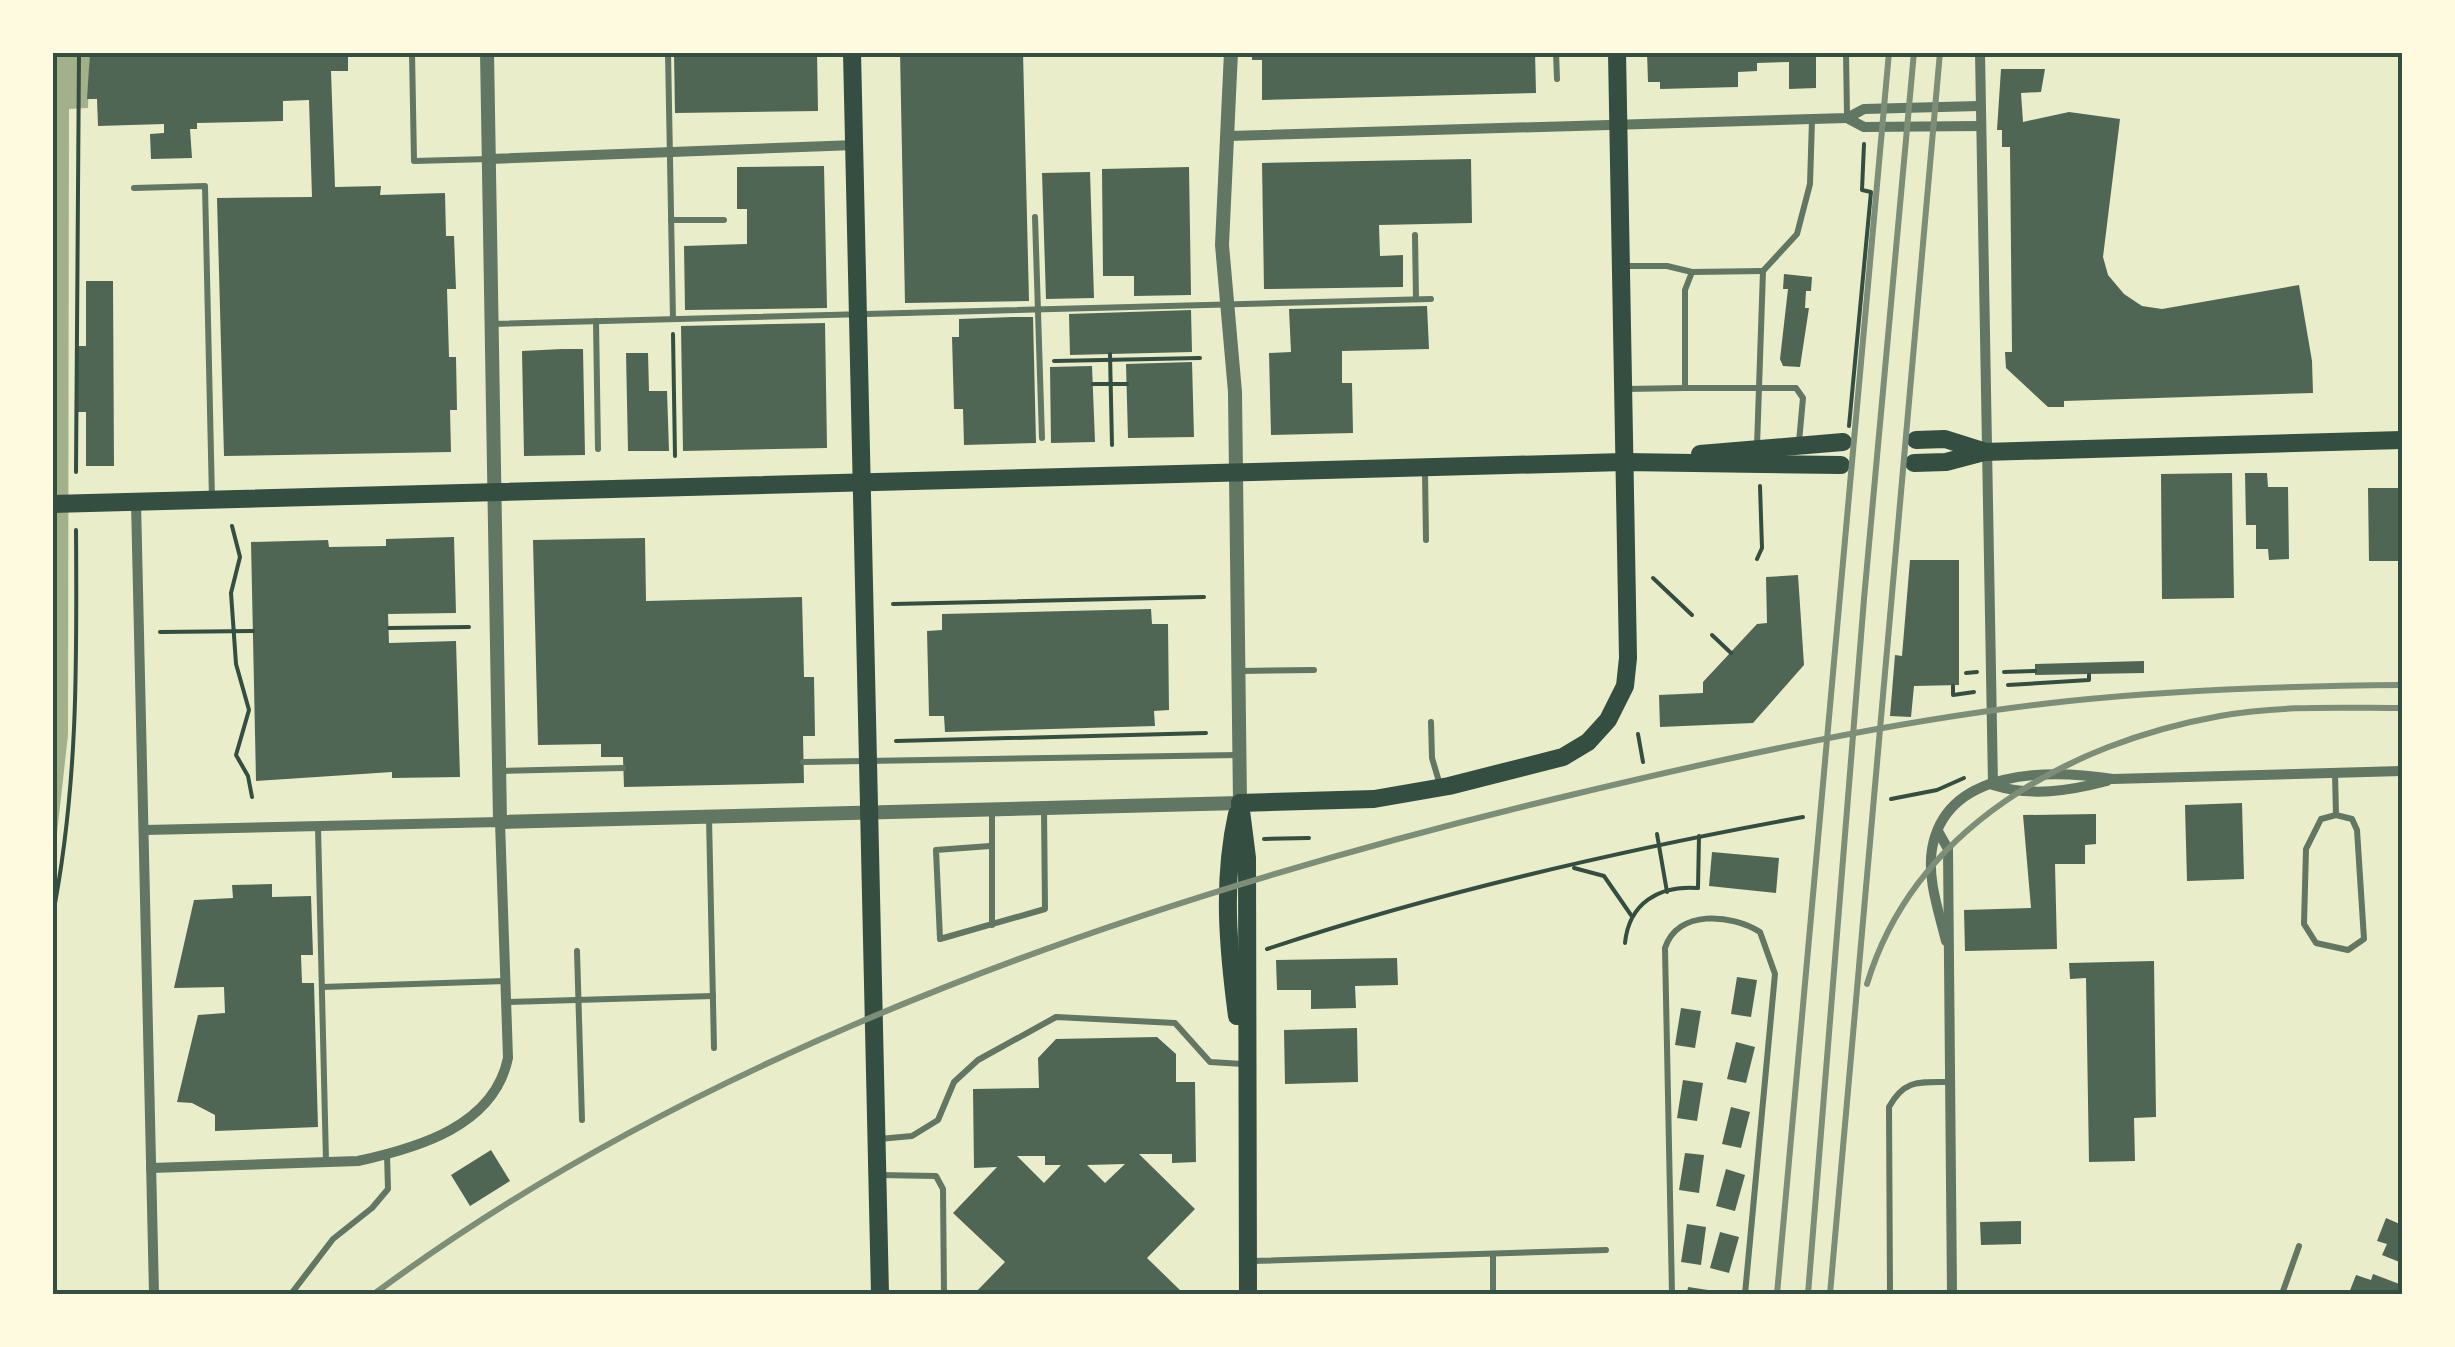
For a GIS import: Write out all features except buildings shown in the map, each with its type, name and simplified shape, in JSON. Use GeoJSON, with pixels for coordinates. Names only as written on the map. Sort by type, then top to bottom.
{"type":"FeatureCollection","features":[{"type":"Feature","properties":{"kind":"main road"},"geometry":{"type":"LineString","coordinates":[[852,52],[880,1294]]}},
{"type":"Feature","properties":{"kind":"main road"},"geometry":{"type":"LineString","coordinates":[[1248,1294],[1244,1064],[1228,916],[1227,857],[1240,804],[1374,799],[1441,788],[1575,752],[1599,732],[1625,686],[1628,658],[1617,52]]}},
{"type":"Feature","properties":{"kind":"main road"},"geometry":{"type":"LineString","coordinates":[[1916,440],[1945,439],[1984,452]]}},
{"type":"Feature","properties":{"kind":"main road"},"geometry":{"type":"LineString","coordinates":[[1914,463],[1946,462],[1984,452],[2402,440]]}},
{"type":"Feature","properties":{"kind":"main road"},"geometry":{"type":"LineString","coordinates":[[1624,462],[1843,442]]}},
{"type":"Feature","properties":{"kind":"main road"},"geometry":{"type":"LineString","coordinates":[[52,504],[1624,462],[1840,465]]}},
{"type":"Feature","properties":{"kind":"street"},"geometry":{"type":"LineString","coordinates":[[151,1168],[326,1163],[387,1155],[469,1118],[503,1083],[508,1058],[500,822],[487,52]]}},
{"type":"Feature","properties":{"kind":"street"},"geometry":{"type":"LineString","coordinates":[[145,830],[1240,804],[1238,472],[1222,203],[1229,136],[1231,52]]}},
{"type":"Feature","properties":{"kind":"street"},"geometry":{"type":"LineString","coordinates":[[1980,52],[1984,452],[1993,785]]}},
{"type":"Feature","properties":{"kind":"street"},"geometry":{"type":"LineString","coordinates":[[1229,136],[1847,118],[1864,109],[1979,106]]}},
{"type":"Feature","properties":{"kind":"street"},"geometry":{"type":"LineString","coordinates":[[1847,118],[1864,127],[1980,126]]}},
{"type":"Feature","properties":{"kind":"street"},"geometry":{"type":"LineString","coordinates":[[490,159],[854,145]]}},
{"type":"Feature","properties":{"kind":"street"},"geometry":{"type":"LineString","coordinates":[[136,502],[154,1294]]}},
{"type":"Feature","properties":{"kind":"street"},"geometry":{"type":"LineString","coordinates":[[1952,1294],[1946,941],[1933,889],[1932,849],[1947,810],[1958,800],[1993,785],[2016,776],[2036,774],[2074,773],[2113,779],[2402,771]]}},
{"type":"Feature","properties":{"kind":"street"},"geometry":{"type":"LineString","coordinates":[[1993,785],[2018,793],[2075,790],[2113,779]]}},
{"type":"Feature","properties":{"kind":"lane"},"geometry":{"type":"LineString","coordinates":[[412,52],[414,161],[490,159]]}},
{"type":"Feature","properties":{"kind":"lane"},"geometry":{"type":"LineString","coordinates":[[668,52],[673,319]]}},
{"type":"Feature","properties":{"kind":"lane"},"geometry":{"type":"LineString","coordinates":[[1556,52],[1557,79]]}},
{"type":"Feature","properties":{"kind":"lane"},"geometry":{"type":"LineString","coordinates":[[1846,52],[1847,118]]}},
{"type":"Feature","properties":{"kind":"lane"},"geometry":{"type":"LineString","coordinates":[[1757,448],[1763,270],[1797,234],[1810,184],[1812,118]]}},
{"type":"Feature","properties":{"kind":"lane"},"geometry":{"type":"LineString","coordinates":[[134,188],[205,186],[212,500]]}},
{"type":"Feature","properties":{"kind":"lane"},"geometry":{"type":"LineString","coordinates":[[1035,217],[1042,438]]}},
{"type":"Feature","properties":{"kind":"lane"},"geometry":{"type":"LineString","coordinates":[[671,220],[724,220]]}},
{"type":"Feature","properties":{"kind":"lane"},"geometry":{"type":"LineString","coordinates":[[1415,235],[1416,299]]}},
{"type":"Feature","properties":{"kind":"lane"},"geometry":{"type":"LineString","coordinates":[[1621,266],[1667,266],[1692,272],[1763,270]]}},
{"type":"Feature","properties":{"kind":"lane"},"geometry":{"type":"LineString","coordinates":[[1686,388],[1684,290],[1692,272]]}},
{"type":"Feature","properties":{"kind":"lane"},"geometry":{"type":"LineString","coordinates":[[492,324],[1431,299]]}},
{"type":"Feature","properties":{"kind":"lane"},"geometry":{"type":"LineString","coordinates":[[596,321],[598,449]]}},
{"type":"Feature","properties":{"kind":"lane"},"geometry":{"type":"LineString","coordinates":[[1623,390],[1796,388],[1802,398],[1798,444]]}},
{"type":"Feature","properties":{"kind":"lane"},"geometry":{"type":"LineString","coordinates":[[1425,467],[1426,540]]}},
{"type":"Feature","properties":{"kind":"lane"},"geometry":{"type":"LineString","coordinates":[[1239,671],[1314,670]]}},
{"type":"Feature","properties":{"kind":"lane"},"geometry":{"type":"LineString","coordinates":[[1431,722],[1432,758],[1441,788]]}},
{"type":"Feature","properties":{"kind":"lane"},"geometry":{"type":"LineString","coordinates":[[803,762],[1240,754]]}},
{"type":"Feature","properties":{"kind":"lane"},"geometry":{"type":"LineString","coordinates":[[499,771],[624,768]]}},
{"type":"Feature","properties":{"kind":"lane"},"geometry":{"type":"LineString","coordinates":[[2335,773],[2336,815]]}},
{"type":"Feature","properties":{"kind":"lane"},"geometry":{"type":"LineString","coordinates":[[990,846],[936,850],[940,940],[1045,909],[1044,808]]}},
{"type":"Feature","properties":{"kind":"lane"},"geometry":{"type":"LineString","coordinates":[[992,809],[992,926]]}},
{"type":"Feature","properties":{"kind":"lane"},"geometry":{"type":"LineString","coordinates":[[2336,815],[2352,819],[2358,830],[2364,939],[2348,950],[2316,942],[2304,924],[2304,866],[2311,832],[2321,819],[2336,815]]}},
{"type":"Feature","properties":{"kind":"lane"},"geometry":{"type":"LineString","coordinates":[[709,816],[714,1048]]}},
{"type":"Feature","properties":{"kind":"lane"},"geometry":{"type":"LineString","coordinates":[[318,826],[326,1163]]}},
{"type":"Feature","properties":{"kind":"lane"},"geometry":{"type":"LineString","coordinates":[[1672,1294],[1665,948],[1669,935],[1697,919],[1738,922],[1760,932],[1775,974],[1745,1294]]}},
{"type":"Feature","properties":{"kind":"lane"},"geometry":{"type":"LineString","coordinates":[[578,951],[582,1120]]}},
{"type":"Feature","properties":{"kind":"lane"},"geometry":{"type":"LineString","coordinates":[[322,987],[505,981]]}},
{"type":"Feature","properties":{"kind":"lane"},"geometry":{"type":"LineString","coordinates":[[506,1002],[713,996]]}},
{"type":"Feature","properties":{"kind":"lane"},"geometry":{"type":"LineString","coordinates":[[878,1139],[912,1136],[938,1120],[954,1082],[978,1060],[1056,1017],[1176,1022],[1210,1062],[1244,1064]]}},
{"type":"Feature","properties":{"kind":"lane"},"geometry":{"type":"LineString","coordinates":[[1890,1294],[1889,1107],[1900,1087],[1908,1083],[1947,1082]]}},
{"type":"Feature","properties":{"kind":"lane"},"geometry":{"type":"LineString","coordinates":[[290,1294],[333,1238],[372,1208],[388,1188],[387,1155]]}},
{"type":"Feature","properties":{"kind":"lane"},"geometry":{"type":"LineString","coordinates":[[878,1175],[936,1176],[943,1189],[944,1294]]}},
{"type":"Feature","properties":{"kind":"lane"},"geometry":{"type":"LineString","coordinates":[[2282,1294],[2299,1246]]}},
{"type":"Feature","properties":{"kind":"lane"},"geometry":{"type":"LineString","coordinates":[[1247,1262],[1606,1250]]}},
{"type":"Feature","properties":{"kind":"lane"},"geometry":{"type":"LineString","coordinates":[[1493,1254],[1493,1294]]}},
{"type":"Feature","properties":{"kind":"path"},"geometry":{"type":"LineString","coordinates":[[76,472],[79,52]]}},
{"type":"Feature","properties":{"kind":"path"},"geometry":{"type":"LineString","coordinates":[[1850,419],[1871,192],[1862,190],[1864,152]]}},
{"type":"Feature","properties":{"kind":"path"},"geometry":{"type":"LineString","coordinates":[[673,319],[676,456]]}},
{"type":"Feature","properties":{"kind":"path"},"geometry":{"type":"LineString","coordinates":[[1040,362],[1110,357],[1200,358]]}},
{"type":"Feature","properties":{"kind":"path"},"geometry":{"type":"LineString","coordinates":[[1110,357],[1112,445]]}},
{"type":"Feature","properties":{"kind":"path"},"geometry":{"type":"LineString","coordinates":[[1093,384],[1126,384]]}},
{"type":"Feature","properties":{"kind":"path"},"geometry":{"type":"LineString","coordinates":[[1757,559],[1762,548],[1760,486]]}},
{"type":"Feature","properties":{"kind":"path"},"geometry":{"type":"LineString","coordinates":[[232,526],[240,558],[232,594],[236,664],[249,710],[236,755],[248,776],[252,797]]}},
{"type":"Feature","properties":{"kind":"path"},"geometry":{"type":"LineString","coordinates":[[52,919],[66,845],[78,718],[76,530]]}},
{"type":"Feature","properties":{"kind":"path"},"geometry":{"type":"LineString","coordinates":[[1652,578],[1692,615]]}},
{"type":"Feature","properties":{"kind":"path"},"geometry":{"type":"LineString","coordinates":[[893,604],[1204,596]]}},
{"type":"Feature","properties":{"kind":"path"},"geometry":{"type":"LineString","coordinates":[[389,628],[468,627]]}},
{"type":"Feature","properties":{"kind":"path"},"geometry":{"type":"LineString","coordinates":[[160,632],[253,631]]}},
{"type":"Feature","properties":{"kind":"path"},"geometry":{"type":"LineString","coordinates":[[1712,635],[1731,652]]}},
{"type":"Feature","properties":{"kind":"path"},"geometry":{"type":"LineString","coordinates":[[2004,672],[2035,671]]}},
{"type":"Feature","properties":{"kind":"path"},"geometry":{"type":"LineString","coordinates":[[1966,673],[1977,672]]}},
{"type":"Feature","properties":{"kind":"path"},"geometry":{"type":"LineString","coordinates":[[2026,682],[2089,680],[2089,674]]}},
{"type":"Feature","properties":{"kind":"path"},"geometry":{"type":"LineString","coordinates":[[1953,686],[1953,695],[1958,695]]}},
{"type":"Feature","properties":{"kind":"path"},"geometry":{"type":"LineString","coordinates":[[896,741],[1206,733]]}},
{"type":"Feature","properties":{"kind":"path"},"geometry":{"type":"LineString","coordinates":[[1638,734],[1643,762]]}},
{"type":"Feature","properties":{"kind":"path"},"geometry":{"type":"LineString","coordinates":[[1891,799],[1937,790],[1968,776]]}},
{"type":"Feature","properties":{"kind":"path"},"geometry":{"type":"LineString","coordinates":[[1267,949],[1455,894],[1569,866],[1698,836],[1802,818]]}},
{"type":"Feature","properties":{"kind":"path"},"geometry":{"type":"LineString","coordinates":[[1656,834],[1667,892]]}},
{"type":"Feature","properties":{"kind":"path"},"geometry":{"type":"LineString","coordinates":[[1625,943],[1631,915],[1646,898],[1698,888],[1698,836]]}},
{"type":"Feature","properties":{"kind":"path"},"geometry":{"type":"LineString","coordinates":[[1264,839],[1309,838]]}},
{"type":"Feature","properties":{"kind":"path"},"geometry":{"type":"LineString","coordinates":[[1569,866],[1604,876],[1631,915]]}},
{"type":"Feature","properties":{"kind":"shaded area"},"geometry":{"type":"Polygon","coordinates":[[[90,52],[88,108],[69,109],[68,735],[53,869],[52,53],[90,52]]]}},
{"type":"Feature","properties":{"kind":"railway"},"geometry":{"type":"LineString","coordinates":[[1777,1294],[1889,52]]}},
{"type":"Feature","properties":{"kind":"railway"},"geometry":{"type":"LineString","coordinates":[[1808,1294],[1864,599],[1914,52]]}},
{"type":"Feature","properties":{"kind":"railway"},"geometry":{"type":"LineString","coordinates":[[1830,1294],[1940,52]]}},
{"type":"Feature","properties":{"kind":"railway"},"geometry":{"type":"LineString","coordinates":[[374,1294],[506,1204],[647,1123],[794,1051],[947,986],[1260,878],[1571,795],[1881,728],[2110,697],[2402,685]]}},
{"type":"Feature","properties":{"kind":"railway"},"geometry":{"type":"LineString","coordinates":[[1867,984],[1889,929],[1921,880],[1960,838],[2005,802],[2054,772],[2108,747],[2220,716],[2288,709],[2402,708]]}}]}
